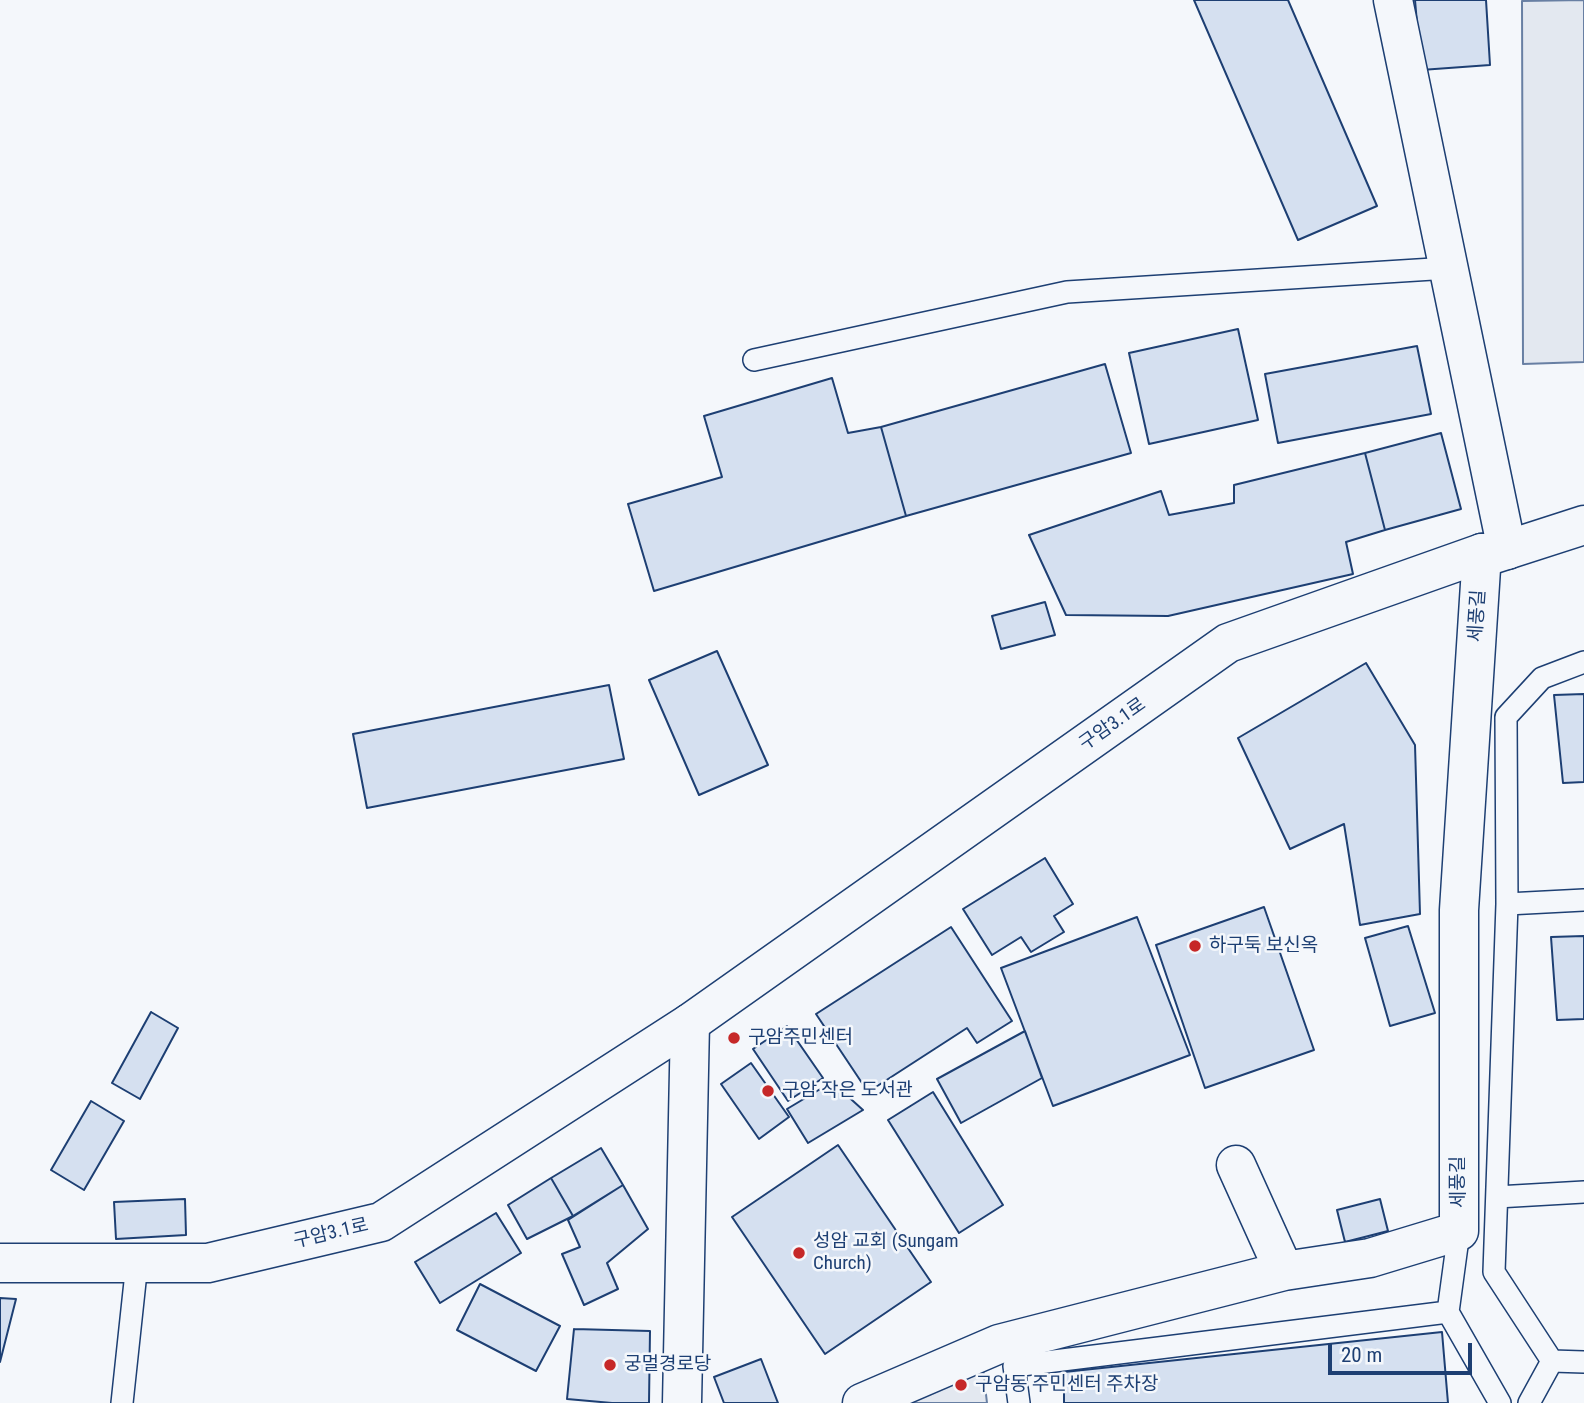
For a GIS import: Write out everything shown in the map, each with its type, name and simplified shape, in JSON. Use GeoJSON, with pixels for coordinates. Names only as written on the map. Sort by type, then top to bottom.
{"type":"FeatureCollection","features":[{"type":"Feature","properties":{"kind":"street","name":"세풍길"},"geometry":{"type":"LineString","coordinates":[[862,1403],[999,1344],[1284,1271],[1370,1258],[1460,1231],[1459,910],[1494,551],[1449,268],[1393,0]]}},
{"type":"Feature","properties":{"kind":"street","name":"구암3.1로"},"geometry":{"type":"LineString","coordinates":[[0,1263],[208,1263],[381,1222],[690,1023],[1228,643],[1494,551],[1584,525]]}},
{"type":"Feature","properties":{"kind":"street"},"geometry":{"type":"LineString","coordinates":[[682,1403],[690,1023]]}},
{"type":"Feature","properties":{"kind":"street"},"geometry":{"type":"LineString","coordinates":[[1236,1165],[1284,1271]]}},
{"type":"Feature","properties":{"kind":"lane"},"geometry":{"type":"LineString","coordinates":[[754,360],[1067,292],[1449,268]]}},
{"type":"Feature","properties":{"kind":"lane"},"geometry":{"type":"LineString","coordinates":[[1552,1361],[1494,1272],[1507,904],[1506,717],[1542,678],[1584,662]]}},
{"type":"Feature","properties":{"kind":"lane"},"geometry":{"type":"LineString","coordinates":[[1507,904],[1584,900]]}},
{"type":"Feature","properties":{"kind":"lane"},"geometry":{"type":"LineString","coordinates":[[1497,1198],[1584,1192]]}},
{"type":"Feature","properties":{"kind":"lane"},"geometry":{"type":"LineString","coordinates":[[1460,1231],[1448,1312],[1500,1403]]}},
{"type":"Feature","properties":{"kind":"lane"},"geometry":{"type":"LineString","coordinates":[[122,1403],[137,1263]]}},
{"type":"Feature","properties":{"kind":"lane"},"geometry":{"type":"LineString","coordinates":[[1019,1403],[1014,1366],[1448,1312]]}},
{"type":"Feature","properties":{"kind":"lane"},"geometry":{"type":"LineString","coordinates":[[1552,1361],[1584,1362]]}},
{"type":"Feature","properties":{"kind":"lane"},"geometry":{"type":"LineString","coordinates":[[1529,1403],[1552,1361]]}},
{"type":"Feature","properties":{"kind":"shaded area"},"geometry":{"type":"Polygon","coordinates":[[[1584,0],[1584,362],[1523,364],[1522,1],[1584,0]]]}},
{"type":"Feature","properties":{"kind":"shaded area","name":"구암동 주민센터 주차장"},"geometry":{"type":"Polygon","coordinates":[[[983,1368],[987,1403],[893,1403],[983,1368]]]}},
{"type":"Feature","properties":{"kind":"building"},"geometry":{"type":"Polygon","coordinates":[[[1194,0],[1288,0],[1377,206],[1298,240],[1194,0]]]}},
{"type":"Feature","properties":{"kind":"building"},"geometry":{"type":"Polygon","coordinates":[[[1415,0],[1486,0],[1490,65],[1421,70],[1415,0]]]}},
{"type":"Feature","properties":{"kind":"building"},"geometry":{"type":"Polygon","coordinates":[[[1238,329],[1258,420],[1149,444],[1129,353],[1238,329]]]}},
{"type":"Feature","properties":{"kind":"building"},"geometry":{"type":"Polygon","coordinates":[[[1417,346],[1431,414],[1278,443],[1265,374],[1417,346]]]}},
{"type":"Feature","properties":{"kind":"building"},"geometry":{"type":"Polygon","coordinates":[[[1105,364],[1131,453],[906,516],[881,427],[1105,364]]]}},
{"type":"Feature","properties":{"kind":"building"},"geometry":{"type":"Polygon","coordinates":[[[832,378],[848,433],[881,427],[906,516],[654,591],[628,504],[722,477],[704,416],[832,378]]]}},
{"type":"Feature","properties":{"kind":"building"},"geometry":{"type":"Polygon","coordinates":[[[1441,433],[1461,509],[1385,530],[1365,453],[1441,433]]]}},
{"type":"Feature","properties":{"kind":"building"},"geometry":{"type":"Polygon","coordinates":[[[1365,453],[1385,530],[1346,542],[1353,574],[1168,616],[1066,615],[1029,535],[1161,491],[1169,515],[1234,503],[1234,485],[1365,453]]]}},
{"type":"Feature","properties":{"kind":"building"},"geometry":{"type":"Polygon","coordinates":[[[1045,602],[1055,635],[1001,649],[992,616],[1045,602]]]}},
{"type":"Feature","properties":{"kind":"building"},"geometry":{"type":"Polygon","coordinates":[[[717,651],[768,765],[699,795],[649,680],[717,651]]]}},
{"type":"Feature","properties":{"kind":"building"},"geometry":{"type":"Polygon","coordinates":[[[1366,663],[1415,745],[1420,914],[1360,925],[1344,824],[1290,849],[1238,738],[1366,663]]]}},
{"type":"Feature","properties":{"kind":"building"},"geometry":{"type":"Polygon","coordinates":[[[609,685],[624,759],[367,808],[353,734],[609,685]]]}},
{"type":"Feature","properties":{"kind":"building"},"geometry":{"type":"Polygon","coordinates":[[[1584,694],[1584,782],[1563,783],[1554,695],[1584,694]]]}},
{"type":"Feature","properties":{"kind":"building"},"geometry":{"type":"Polygon","coordinates":[[[1045,858],[1073,904],[1054,916],[1064,932],[1031,952],[1021,937],[992,955],[963,909],[1045,858]]]}},
{"type":"Feature","properties":{"kind":"building"},"geometry":{"type":"Polygon","coordinates":[[[1264,907],[1314,1050],[1205,1088],[1156,945],[1264,907]]]}},
{"type":"Feature","properties":{"kind":"building"},"geometry":{"type":"Polygon","coordinates":[[[1137,917],[1190,1055],[1053,1106],[1001,968],[1137,917]]]}},
{"type":"Feature","properties":{"kind":"building"},"geometry":{"type":"Polygon","coordinates":[[[1408,926],[1435,1013],[1390,1026],[1365,938],[1408,926]]]}},
{"type":"Feature","properties":{"kind":"building"},"geometry":{"type":"Polygon","coordinates":[[[951,927],[1012,1021],[977,1043],[967,1028],[868,1092],[816,1014],[951,927]]]}},
{"type":"Feature","properties":{"kind":"building"},"geometry":{"type":"Polygon","coordinates":[[[1584,936],[1584,1019],[1557,1020],[1551,937],[1584,936]]]}},
{"type":"Feature","properties":{"kind":"building"},"geometry":{"type":"Polygon","coordinates":[[[151,1012],[178,1028],[140,1099],[112,1083],[151,1012]]]}},
{"type":"Feature","properties":{"kind":"building"},"geometry":{"type":"Polygon","coordinates":[[[787,1026],[823,1078],[788,1101],[753,1049],[787,1026]]]}},
{"type":"Feature","properties":{"kind":"building"},"geometry":{"type":"Polygon","coordinates":[[[1025,1031],[1042,1078],[961,1123],[937,1079],[1025,1031]]]}},
{"type":"Feature","properties":{"kind":"building"},"geometry":{"type":"Polygon","coordinates":[[[751,1063],[789,1117],[759,1139],[721,1084],[751,1063]]]}},
{"type":"Feature","properties":{"kind":"building"},"geometry":{"type":"Polygon","coordinates":[[[832,1082],[863,1110],[808,1143],[787,1109],[832,1082]]]}},
{"type":"Feature","properties":{"kind":"building"},"geometry":{"type":"Polygon","coordinates":[[[933,1092],[1003,1205],[959,1233],[888,1120],[933,1092]]]}},
{"type":"Feature","properties":{"kind":"building"},"geometry":{"type":"Polygon","coordinates":[[[91,1101],[124,1121],[84,1190],[51,1170],[91,1101]]]}},
{"type":"Feature","properties":{"kind":"building"},"geometry":{"type":"Polygon","coordinates":[[[838,1145],[931,1282],[825,1354],[732,1217],[838,1145]]]}},
{"type":"Feature","properties":{"kind":"building"},"geometry":{"type":"Polygon","coordinates":[[[601,1148],[623,1185],[573,1216],[551,1178],[601,1148]]]}},
{"type":"Feature","properties":{"kind":"building"},"geometry":{"type":"Polygon","coordinates":[[[551,1178],[573,1216],[527,1239],[508,1205],[551,1178]]]}},
{"type":"Feature","properties":{"kind":"building"},"geometry":{"type":"Polygon","coordinates":[[[623,1185],[648,1229],[607,1263],[618,1289],[584,1305],[562,1254],[580,1247],[568,1220],[623,1185]]]}},
{"type":"Feature","properties":{"kind":"building"},"geometry":{"type":"Polygon","coordinates":[[[185,1199],[186,1235],[116,1239],[114,1202],[185,1199]]]}},
{"type":"Feature","properties":{"kind":"building"},"geometry":{"type":"Polygon","coordinates":[[[1380,1199],[1388,1231],[1345,1242],[1337,1210],[1380,1199]]]}},
{"type":"Feature","properties":{"kind":"building"},"geometry":{"type":"Polygon","coordinates":[[[496,1213],[521,1253],[440,1303],[415,1262],[496,1213]]]}},
{"type":"Feature","properties":{"kind":"building"},"geometry":{"type":"Polygon","coordinates":[[[480,1284],[560,1326],[536,1371],[457,1330],[480,1284]]]}},
{"type":"Feature","properties":{"kind":"building"},"geometry":{"type":"Polygon","coordinates":[[[0,1298],[16,1299],[0,1362],[0,1298]]]}},
{"type":"Feature","properties":{"kind":"building","name":"궁멀경로당"},"geometry":{"type":"Polygon","coordinates":[[[574,1329],[650,1331],[649,1403],[567,1399],[574,1329]]]}},
{"type":"Feature","properties":{"kind":"building"},"geometry":{"type":"Polygon","coordinates":[[[1442,1332],[1448,1403],[1064,1403],[1064,1372],[1442,1332]]]}},
{"type":"Feature","properties":{"kind":"building"},"geometry":{"type":"Polygon","coordinates":[[[761,1359],[778,1403],[724,1403],[714,1377],[761,1359]]]}},
{"type":"Feature","properties":{"kind":"place","name":"하구둑 보신옥"},"geometry":{"type":"Point","coordinates":[1195,946]}},
{"type":"Feature","properties":{"kind":"place","name":"구암주민센터"},"geometry":{"type":"Point","coordinates":[734,1038]}},
{"type":"Feature","properties":{"kind":"place","name":"구암 작은 도서관"},"geometry":{"type":"Point","coordinates":[768,1091]}},
{"type":"Feature","properties":{"kind":"place","name":"성암 교회 (Sungam Church)"},"geometry":{"type":"Point","coordinates":[799,1253]}},
{"type":"Feature","properties":{"kind":"place","name":"궁멀경로당"},"geometry":{"type":"Point","coordinates":[610,1365]}},
{"type":"Feature","properties":{"kind":"place","name":"구암동 주민센터 주차장"},"geometry":{"type":"Point","coordinates":[961,1385]}}]}
